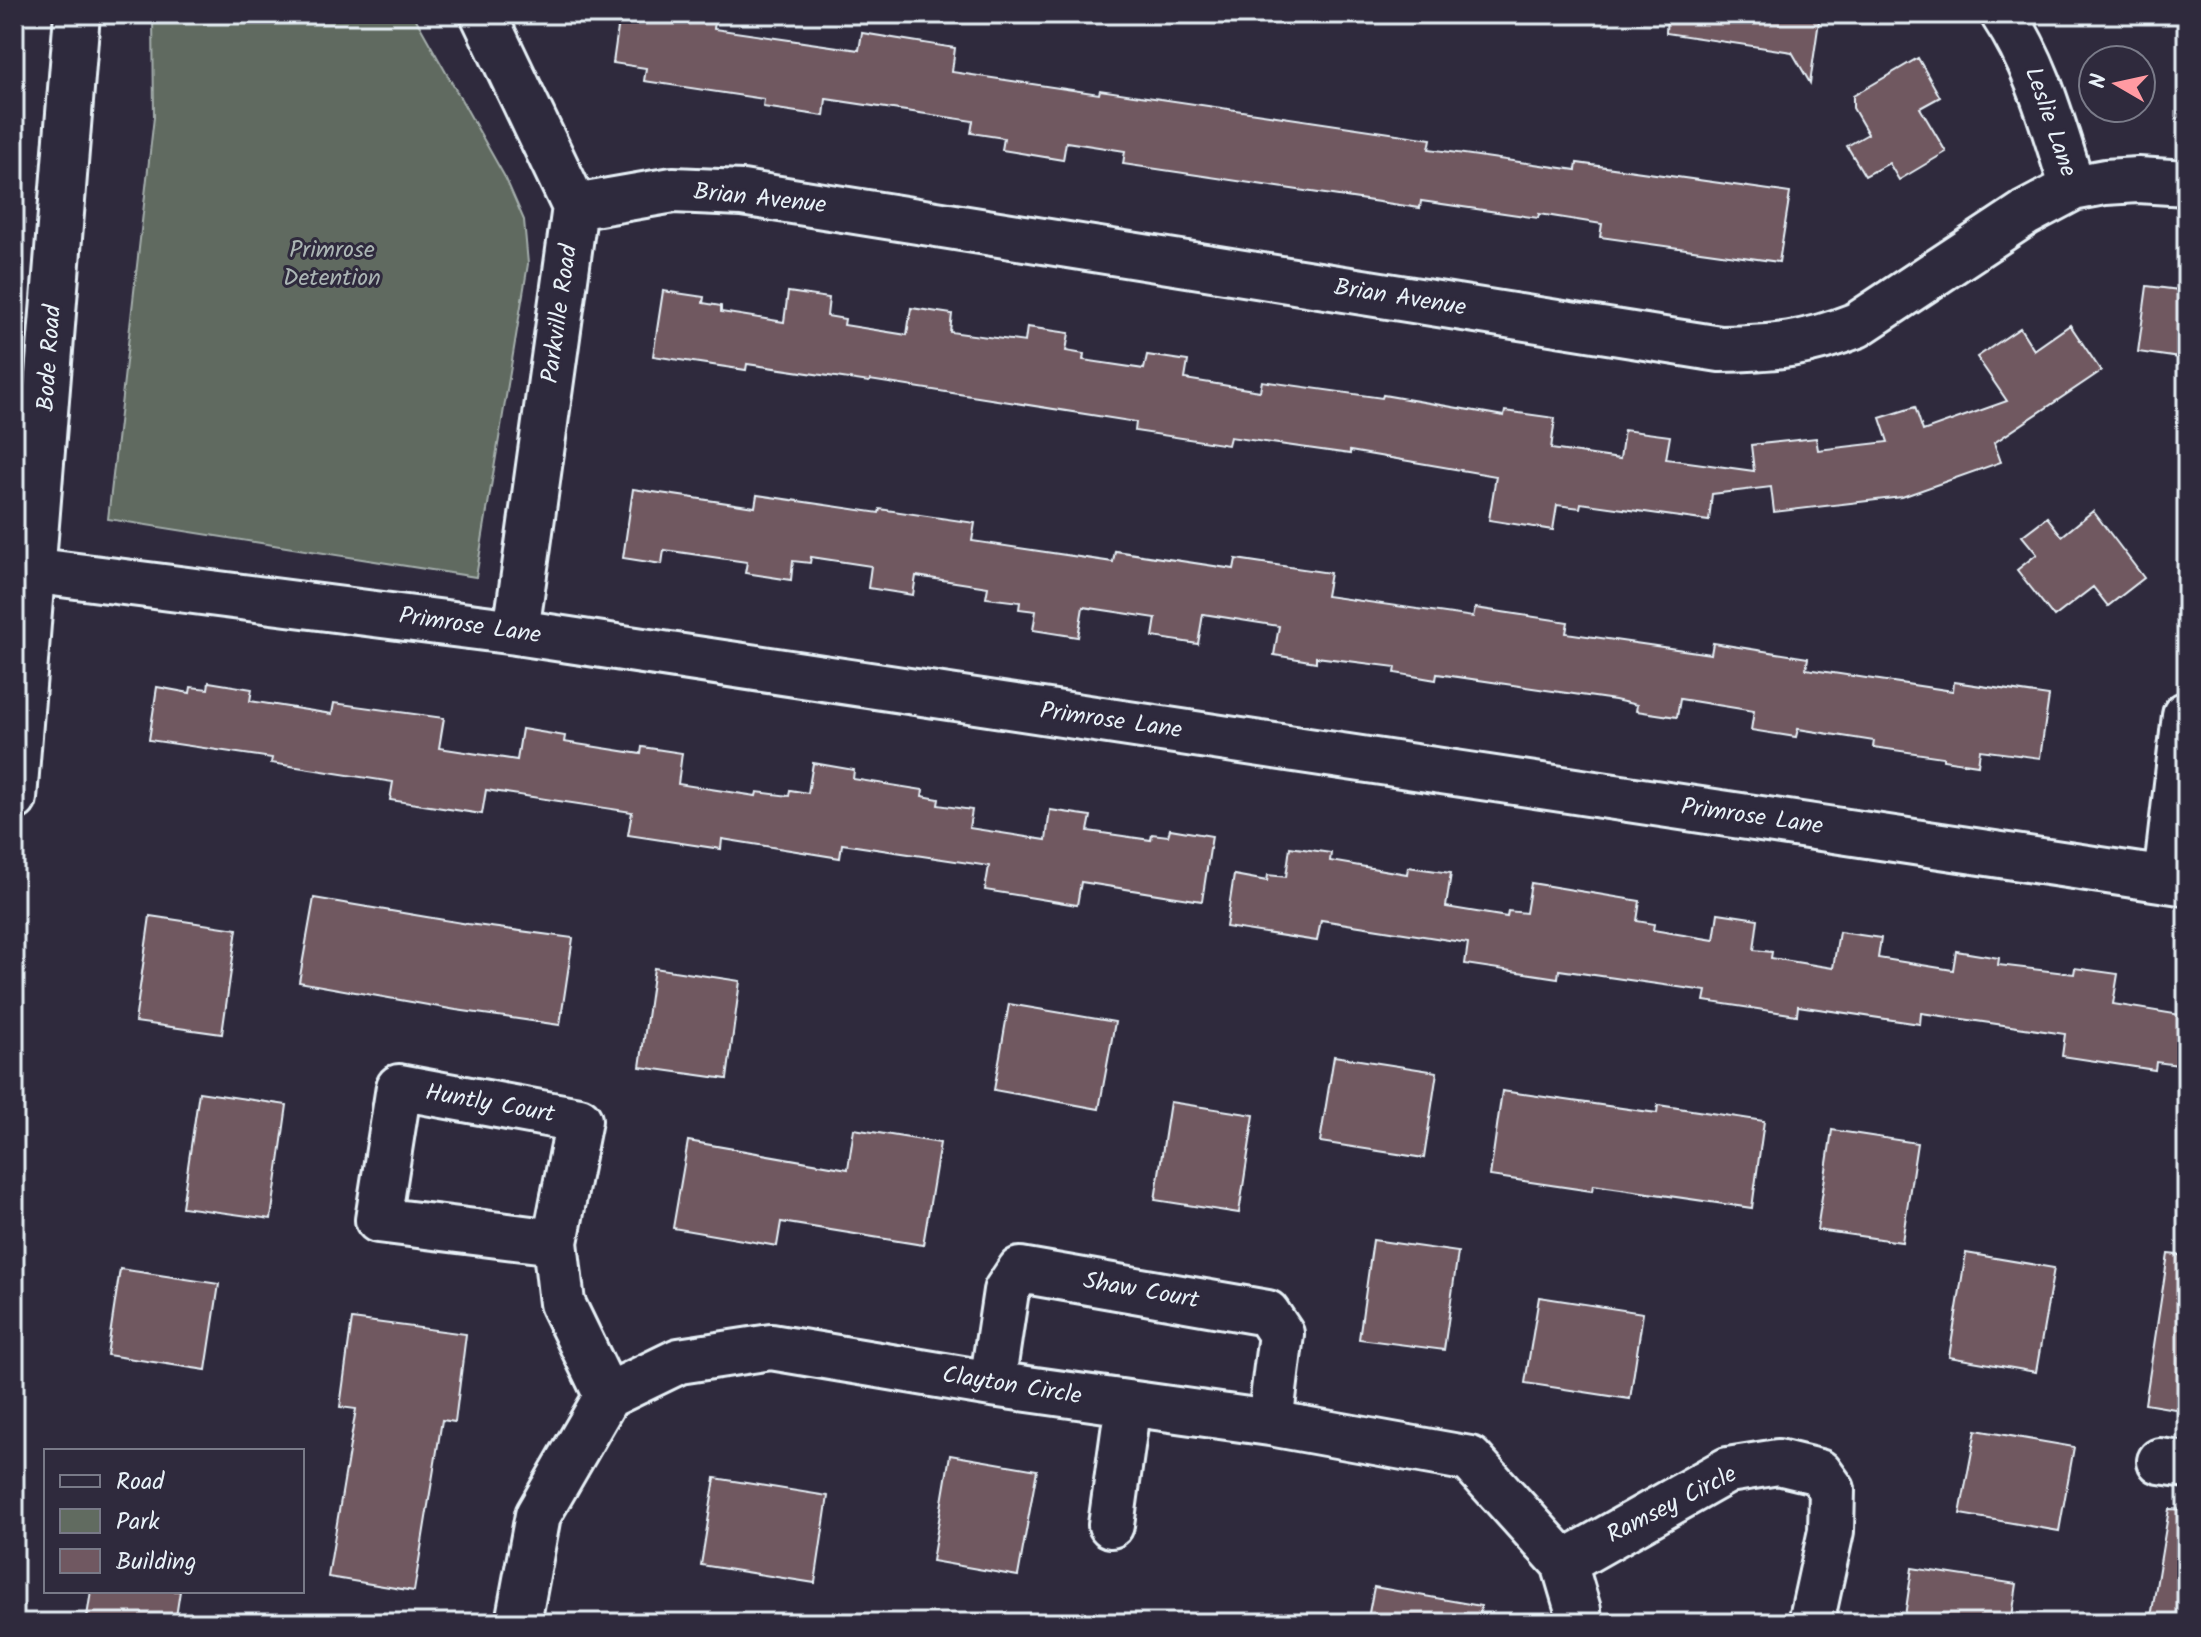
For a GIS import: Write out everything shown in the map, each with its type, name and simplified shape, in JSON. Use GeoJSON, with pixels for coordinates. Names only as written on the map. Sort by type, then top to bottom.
{"type":"FeatureCollection","features":[{"type":"Feature","properties":{"kind":"street","name":"Bode Road"},"geometry":{"type":"LineString","coordinates":[[14,798],[24,569],[77,14]]}},
{"type":"Feature","properties":{"kind":"street"},"geometry":{"type":"LineString","coordinates":[[483,14],[575,207]]}},
{"type":"Feature","properties":{"kind":"street","name":"Leslie Lane"},"geometry":{"type":"LineString","coordinates":[[2003,14],[2022,42],[2035,72],[2073,188]]}},
{"type":"Feature","properties":{"kind":"street","name":"Brian Avenue"},"geometry":{"type":"LineString","coordinates":[[575,207],[673,190],[742,193],[1720,349],[1790,345],[1826,337],[1857,325],[2026,213],[2073,188],[2138,180],[2187,183]]}},
{"type":"Feature","properties":{"kind":"street","name":"Parkville Road"},"geometry":{"type":"LineString","coordinates":[[516,632],[575,207]]}},
{"type":"Feature","properties":{"kind":"street","name":"Primrose Lane"},"geometry":{"type":"LineString","coordinates":[[24,569],[516,632],[2176,881]]}},
{"type":"Feature","properties":{"kind":"street"},"geometry":{"type":"LineString","coordinates":[[2176,881],[2185,715]]}},
{"type":"Feature","properties":{"kind":"street","name":"Huntly Court"},"geometry":{"type":"LineString","coordinates":[[555,1242],[378,1220],[399,1087],[579,1120],[555,1242],[562,1303],[607,1396]]}},
{"type":"Feature","properties":{"kind":"street","name":"Shaw Court"},"geometry":{"type":"LineString","coordinates":[[992,1384],[1006,1291],[1020,1270],[1267,1313],[1281,1334],[1270,1423]]}},
{"type":"Feature","properties":{"kind":"street","name":"Clayton Circle"},"geometry":{"type":"LineString","coordinates":[[607,1396],[679,1361],[771,1347],[992,1384],[1270,1423],[1470,1459],[1564,1563],[1579,1623]]}},
{"type":"Feature","properties":{"kind":"street"},"geometry":{"type":"LineString","coordinates":[[518,1623],[538,1515],[607,1396]]}},
{"type":"Feature","properties":{"kind":"street"},"geometry":{"type":"LineString","coordinates":[[1111,1525],[1128,1403]]}},
{"type":"Feature","properties":{"kind":"street","name":"Ramsey Circle"},"geometry":{"type":"LineString","coordinates":[[1564,1563],[1728,1470],[1778,1462],[1819,1472],[1832,1490],[1831,1531],[1811,1623]]}},
{"type":"Feature","properties":{"kind":"green space","name":"Primrose Detention"},"geometry":{"type":"Polygon","coordinates":[[[153,14],[413,14],[506,179],[524,220],[528,264],[476,577],[108,519],[154,117],[153,14]]]}},
{"type":"Feature","properties":{"kind":"building"},"geometry":{"type":"Polygon","coordinates":[[[620,14],[670,14],[715,21],[714,29],[859,50],[862,33],[955,48],[952,72],[1099,94],[1100,90],[1431,139],[1429,149],[1576,170],[1577,163],[1790,193],[1779,262],[1600,237],[1602,224],[1539,214],[1538,218],[1421,201],[1420,208],[1123,164],[1125,151],[1066,142],[1063,160],[1002,150],[1004,138],[971,133],[973,121],[826,99],[824,116],[763,107],[764,99],[644,81],[646,68],[613,63],[620,14]]]}},
{"type":"Feature","properties":{"kind":"building"},"geometry":{"type":"Polygon","coordinates":[[[1667,14],[1820,14],[1810,83],[1792,52],[1666,33],[1667,14]]]}},
{"type":"Feature","properties":{"kind":"building"},"geometry":{"type":"Polygon","coordinates":[[[1918,58],[1940,97],[1920,108],[1946,152],[1899,180],[1889,163],[1865,176],[1847,146],[1868,134],[1853,108],[1853,96],[1918,58]]]}},
{"type":"Feature","properties":{"kind":"building"},"geometry":{"type":"Polygon","coordinates":[[[2147,286],[2187,291],[2187,359],[2138,352],[2147,286]]]}},
{"type":"Feature","properties":{"kind":"building"},"geometry":{"type":"Polygon","coordinates":[[[663,291],[704,297],[703,303],[721,306],[721,312],[784,322],[788,292],[829,298],[827,316],[845,319],[844,325],[907,335],[911,308],[952,314],[950,332],[1025,342],[1027,327],[1069,333],[1066,351],[1084,354],[1083,360],[1144,369],[1147,355],[1188,361],[1185,379],[1260,391],[1262,381],[1382,398],[1383,395],[1504,416],[1505,411],[1555,418],[1551,449],[1620,459],[1624,430],[1670,436],[1666,459],[1754,471],[1751,445],[1816,438],[1818,450],[1888,442],[1880,418],[1915,407],[1923,431],[2007,401],[1977,357],[2020,328],[2034,350],[2070,325],[2101,371],[1994,443],[2001,462],[1902,497],[1774,512],[1771,487],[1712,494],[1709,521],[1581,503],[1580,508],[1557,505],[1553,530],[1489,520],[1496,476],[1350,451],[1350,454],[1230,437],[1228,445],[1135,431],[1136,422],[870,380],[747,364],[746,370],[653,356],[663,291]]]}},
{"type":"Feature","properties":{"kind":"building"},"geometry":{"type":"Polygon","coordinates":[[[633,489],[755,507],[757,495],[975,523],[972,541],[1113,562],[1115,551],[1234,569],[1236,559],[1330,573],[1326,596],[1473,617],[1475,608],[1568,622],[1566,633],[1711,654],[1713,643],[1808,658],[1806,669],[1953,691],[1954,682],[2049,696],[2040,758],[1980,750],[1978,765],[1873,747],[1874,741],[1798,729],[1796,737],[1751,730],[1754,711],[1680,699],[1677,717],[1636,711],[1637,705],[1615,700],[1437,674],[1436,680],[1395,673],[1396,667],[1316,657],[1316,662],[1274,655],[1279,626],[1203,614],[1198,644],[1153,637],[1156,618],[1083,607],[1078,637],[1033,630],[1036,611],[1019,609],[1020,602],[986,598],[988,587],[916,576],[913,595],[868,588],[871,566],[811,557],[810,563],[793,561],[791,580],[745,573],[747,562],[664,550],[662,564],[623,558],[633,489]]]}},
{"type":"Feature","properties":{"kind":"building"},"geometry":{"type":"Polygon","coordinates":[[[2093,511],[2144,578],[2108,606],[2093,587],[2054,617],[2017,570],[2037,554],[2022,536],[2047,517],[2062,536],[2093,511]]]}},
{"type":"Feature","properties":{"kind":"building"},"geometry":{"type":"Polygon","coordinates":[[[209,682],[252,689],[250,701],[332,714],[334,703],[444,718],[439,748],[517,760],[522,729],[565,736],[564,742],[641,754],[642,747],[682,753],[678,784],[756,796],[757,792],[789,796],[790,790],[808,793],[813,763],[854,770],[853,779],[923,790],[922,796],[939,799],[938,805],[972,810],[969,828],[1046,840],[1050,810],[1091,816],[1088,831],[1151,840],[1152,834],[1168,836],[1170,829],[1212,836],[1202,901],[1081,882],[1077,905],[985,890],[989,866],[842,844],[840,858],[722,839],[721,849],[628,835],[632,812],[486,790],[482,814],[390,800],[393,782],[271,763],[272,758],[149,740],[157,687],[190,693],[191,687],[208,689],[209,682]]]}},
{"type":"Feature","properties":{"kind":"building"},"geometry":{"type":"Polygon","coordinates":[[[1290,847],[1331,853],[1330,861],[1407,874],[1408,867],[1451,873],[1446,907],[1507,917],[1508,911],[1526,913],[1531,883],[1640,901],[1637,921],[1654,924],[1653,930],[1714,940],[1718,913],[1758,919],[1754,950],[1772,952],[1771,958],[1833,968],[1839,932],[1881,938],[1878,958],[1953,970],[1956,951],[1999,958],[1998,965],[2074,974],[2075,968],[2118,974],[2113,1004],[2187,1016],[2187,1066],[2156,1062],[2155,1070],[2062,1056],[2065,1034],[1921,1013],[1920,1024],[1798,1006],[1797,1015],[1704,1001],[1706,991],[1559,970],[1558,978],[1465,964],[1468,943],[1321,920],[1317,941],[1226,927],[1234,875],[1267,881],[1268,875],[1286,877],[1290,847]]]}},
{"type":"Feature","properties":{"kind":"building"},"geometry":{"type":"Polygon","coordinates":[[[314,898],[573,938],[560,1025],[299,982],[314,898]]]}},
{"type":"Feature","properties":{"kind":"building"},"geometry":{"type":"Polygon","coordinates":[[[150,916],[237,929],[222,1034],[135,1022],[150,916]]]}},
{"type":"Feature","properties":{"kind":"building"},"geometry":{"type":"Polygon","coordinates":[[[654,968],[740,981],[727,1079],[640,1067],[654,968]]]}},
{"type":"Feature","properties":{"kind":"building"},"geometry":{"type":"Polygon","coordinates":[[[1009,1004],[1115,1022],[1099,1109],[994,1090],[1009,1004]]]}},
{"type":"Feature","properties":{"kind":"building"},"geometry":{"type":"Polygon","coordinates":[[[1334,1056],[1437,1072],[1424,1158],[1320,1142],[1334,1056]]]}},
{"type":"Feature","properties":{"kind":"building"},"geometry":{"type":"Polygon","coordinates":[[[1502,1091],[1657,1113],[1658,1105],[1764,1121],[1752,1208],[1593,1185],[1592,1191],[1490,1176],[1502,1091]]]}},
{"type":"Feature","properties":{"kind":"building"},"geometry":{"type":"Polygon","coordinates":[[[199,1092],[287,1105],[271,1219],[182,1207],[199,1092]]]}},
{"type":"Feature","properties":{"kind":"building"},"geometry":{"type":"Polygon","coordinates":[[[1170,1102],[1254,1115],[1239,1213],[1155,1200],[1170,1102]]]}},
{"type":"Feature","properties":{"kind":"building"},"geometry":{"type":"Polygon","coordinates":[[[854,1129],[940,1143],[923,1245],[781,1222],[777,1246],[673,1228],[688,1141],[848,1169],[854,1129]]]}},
{"type":"Feature","properties":{"kind":"building"},"geometry":{"type":"Polygon","coordinates":[[[1832,1130],[1917,1143],[1902,1242],[1817,1230],[1832,1130]]]}},
{"type":"Feature","properties":{"kind":"building"},"geometry":{"type":"Polygon","coordinates":[[[1373,1240],[1458,1252],[1444,1350],[1359,1339],[1373,1240]]]}},
{"type":"Feature","properties":{"kind":"building"},"geometry":{"type":"Polygon","coordinates":[[[1966,1253],[2054,1268],[2036,1372],[1949,1357],[1966,1253]]]}},
{"type":"Feature","properties":{"kind":"building"},"geometry":{"type":"Polygon","coordinates":[[[2168,1254],[2187,1256],[2187,1411],[2145,1404],[2168,1254]]]}},
{"type":"Feature","properties":{"kind":"building"},"geometry":{"type":"Polygon","coordinates":[[[120,1269],[219,1284],[206,1370],[107,1355],[120,1269]]]}},
{"type":"Feature","properties":{"kind":"building"},"geometry":{"type":"Polygon","coordinates":[[[1539,1297],[1643,1313],[1630,1399],[1525,1383],[1539,1297]]]}},
{"type":"Feature","properties":{"kind":"building"},"geometry":{"type":"Polygon","coordinates":[[[352,1319],[466,1334],[455,1422],[442,1420],[414,1591],[328,1577],[356,1409],[340,1407],[352,1319]]]}},
{"type":"Feature","properties":{"kind":"building"},"geometry":{"type":"Polygon","coordinates":[[[1976,1430],[2074,1447],[2059,1531],[1960,1514],[1976,1430]]]}},
{"type":"Feature","properties":{"kind":"building"},"geometry":{"type":"Polygon","coordinates":[[[950,1455],[1037,1470],[1018,1576],[932,1561],[950,1455]]]}},
{"type":"Feature","properties":{"kind":"building"},"geometry":{"type":"Polygon","coordinates":[[[715,1478],[828,1496],[815,1583],[701,1565],[715,1478]]]}},
{"type":"Feature","properties":{"kind":"building"},"geometry":{"type":"Polygon","coordinates":[[[2169,1509],[2187,1510],[2187,1623],[2150,1623],[2169,1509]]]}},
{"type":"Feature","properties":{"kind":"building"},"geometry":{"type":"Polygon","coordinates":[[[1912,1568],[2017,1584],[2011,1623],[1904,1623],[1912,1568]]]}},
{"type":"Feature","properties":{"kind":"building"},"geometry":{"type":"Polygon","coordinates":[[[1374,1587],[1481,1606],[1479,1623],[1367,1623],[1374,1587]]]}},
{"type":"Feature","properties":{"kind":"building"},"geometry":{"type":"Polygon","coordinates":[[[91,1593],[180,1593],[175,1623],[86,1623],[91,1593]]]}}]}
